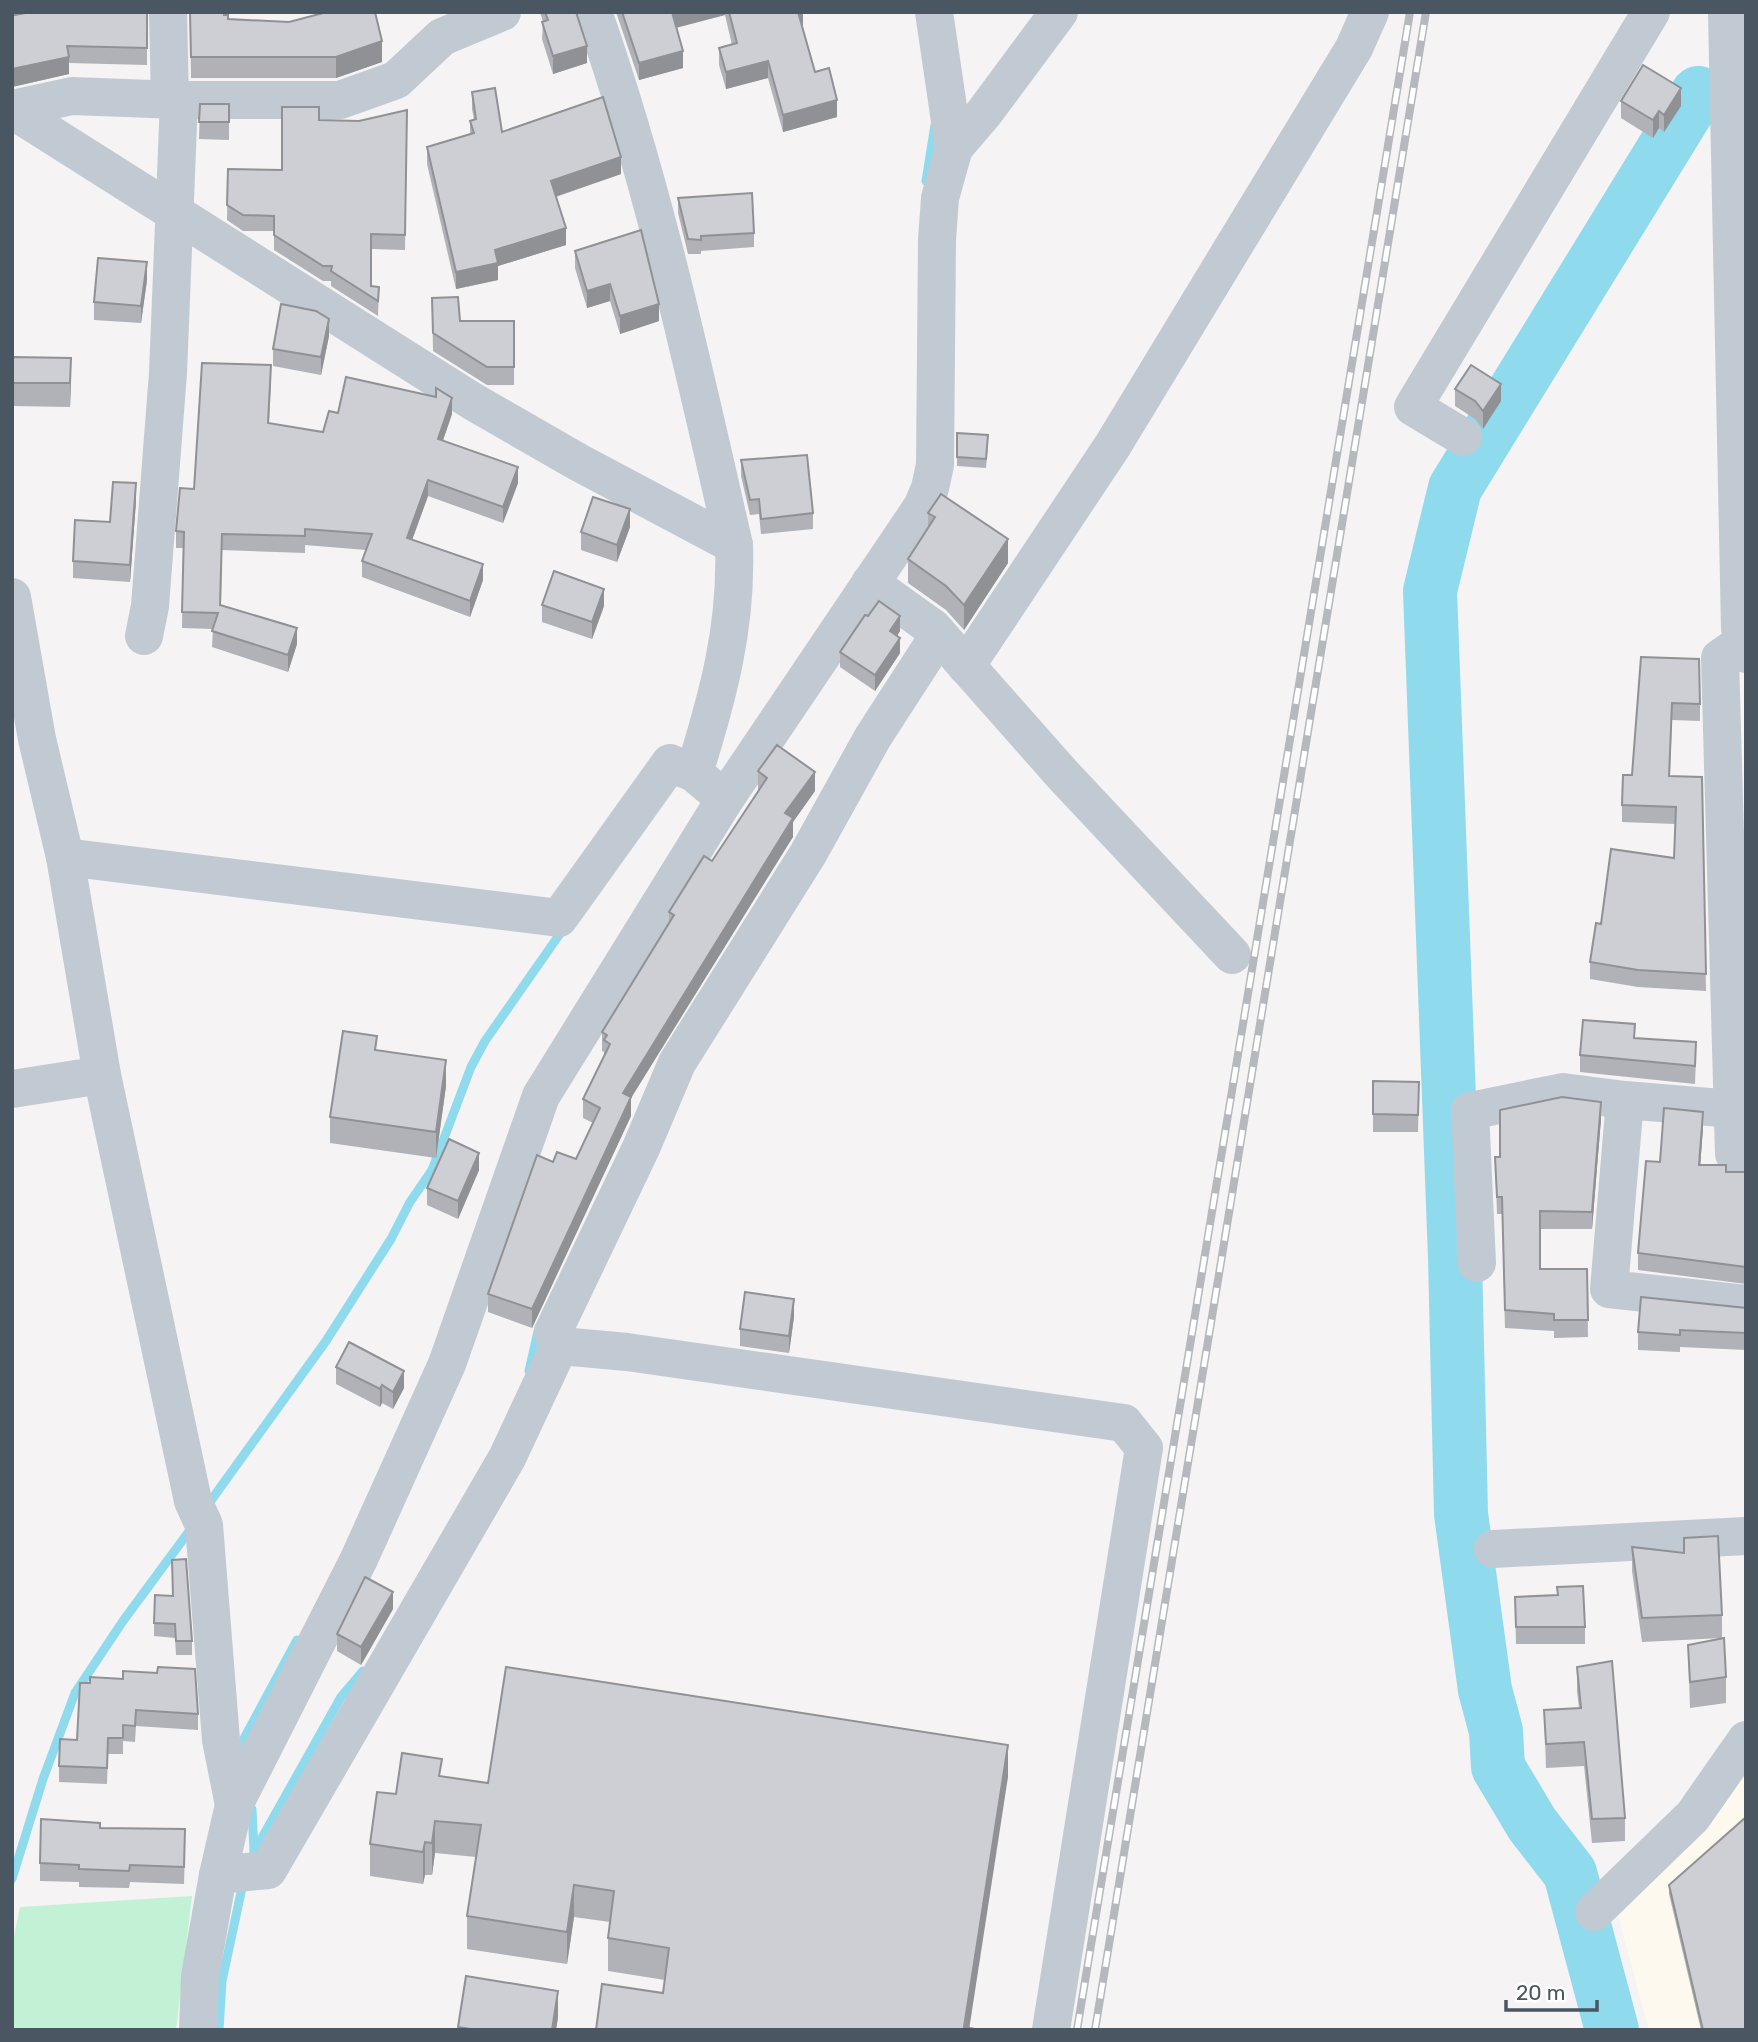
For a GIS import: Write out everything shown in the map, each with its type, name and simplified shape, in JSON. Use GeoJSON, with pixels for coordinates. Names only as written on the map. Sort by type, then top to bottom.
{"type":"FeatureCollection","features":[{"type":"Feature","properties":{"kind":"street"},"geometry":{"type":"LineString","coordinates":[[144,636],[150,606],[167,373],[175,211],[174,100],[168,12]]}},
{"type":"Feature","properties":{"kind":"street"},"geometry":{"type":"LineString","coordinates":[[12,110],[72,96],[174,100],[340,100],[396,80],[442,37],[502,12]]}},
{"type":"Feature","properties":{"kind":"street"},"geometry":{"type":"LineString","coordinates":[[593,12],[635,146],[689,346],[734,545],[735,577],[712,788]]}},
{"type":"Feature","properties":{"kind":"street"},"geometry":{"type":"LineString","coordinates":[[234,1805],[359,1559],[447,1364],[541,1096],[712,788],[870,583],[922,508],[930,488],[935,465],[935,286],[940,198],[954,148],[934,12]]}},
{"type":"Feature","properties":{"kind":"street"},"geometry":{"type":"LineString","coordinates":[[954,148],[984,113],[1059,12]]}},
{"type":"Feature","properties":{"kind":"street"},"geometry":{"type":"LineString","coordinates":[[967,666],[1128,421],[1347,60],[1370,12]]}},
{"type":"Feature","properties":{"kind":"street"},"geometry":{"type":"LineString","coordinates":[[1463,437],[1413,407],[1651,12]]}},
{"type":"Feature","properties":{"kind":"street"},"geometry":{"type":"LineString","coordinates":[[1733,36],[1740,628],[1744,648],[1720,658],[1734,1154],[1746,1154]]}},
{"type":"Feature","properties":{"kind":"street"},"geometry":{"type":"LineString","coordinates":[[12,110],[472,401],[734,545]]}},
{"type":"Feature","properties":{"kind":"street"},"geometry":{"type":"LineString","coordinates":[[870,583],[939,635],[1063,775],[1232,955]]}},
{"type":"Feature","properties":{"kind":"street"},"geometry":{"type":"LineString","coordinates":[[12,597],[34,725],[65,857],[102,1075],[199,1516],[221,1740],[234,1805],[238,1873],[200,1976],[198,2030]]}},
{"type":"Feature","properties":{"kind":"street"},"geometry":{"type":"LineString","coordinates":[[238,1873],[268,1870],[507,1458],[558,1349],[552,1332],[619,1195],[677,1063],[808,854],[873,737],[939,635]]}},
{"type":"Feature","properties":{"kind":"street"},"geometry":{"type":"LineString","coordinates":[[65,857],[559,918],[670,763],[712,788]]}},
{"type":"Feature","properties":{"kind":"street"},"geometry":{"type":"LineString","coordinates":[[12,1089],[102,1075]]}},
{"type":"Feature","properties":{"kind":"street"},"geometry":{"type":"LineString","coordinates":[[1477,1263],[1470,1111],[1563,1092],[1732,1109]]}},
{"type":"Feature","properties":{"kind":"street"},"geometry":{"type":"LineString","coordinates":[[1625,1100],[1609,1289],[1746,1304]]}},
{"type":"Feature","properties":{"kind":"street"},"geometry":{"type":"LineString","coordinates":[[558,1349],[572,1347],[627,1352],[1124,1423],[1144,1448],[1051,2030]]}},
{"type":"Feature","properties":{"kind":"street"},"geometry":{"type":"LineString","coordinates":[[1493,1549],[1746,1536]]}},
{"type":"Feature","properties":{"kind":"street"},"geometry":{"type":"LineString","coordinates":[[1594,1912],[1693,1816],[1746,1740]]}},
{"type":"Feature","properties":{"kind":"shaded area"},"geometry":{"type":"Polygon","coordinates":[[[1746,1771],[1746,2030],[1649,2030],[1618,1916],[1746,1771]]]}},
{"type":"Feature","properties":{"kind":"green space"},"geometry":{"type":"Polygon","coordinates":[[[192,1896],[176,2030],[12,2030],[12,1946],[20,1907],[192,1896]]]}},
{"type":"Feature","properties":{"kind":"building"},"geometry":{"type":"Polygon","coordinates":[[[12,12],[14,15],[31,12],[147,13],[147,48],[67,46],[69,57],[12,69],[12,12]]]}},
{"type":"Feature","properties":{"kind":"building"},"geometry":{"type":"Polygon","coordinates":[[[190,12],[224,12],[228,19],[289,22],[327,12],[375,12],[382,41],[336,57],[191,57],[190,12]]]}},
{"type":"Feature","properties":{"kind":"building"},"geometry":{"type":"Polygon","coordinates":[[[545,12],[576,12],[587,46],[553,56],[542,22],[548,20],[545,12]]]}},
{"type":"Feature","properties":{"kind":"building"},"geometry":{"type":"Polygon","coordinates":[[[622,12],[672,12],[683,51],[639,63],[622,12]]]}},
{"type":"Feature","properties":{"kind":"building"},"geometry":{"type":"Polygon","coordinates":[[[729,12],[798,12],[815,72],[829,68],[837,100],[783,115],[768,61],[726,72],[719,48],[737,43],[729,12]]]}},
{"type":"Feature","properties":{"kind":"building"},"geometry":{"type":"Polygon","coordinates":[[[1643,65],[1681,88],[1664,115],[1659,111],[1653,120],[1621,101],[1643,65]]]}},
{"type":"Feature","properties":{"kind":"building"},"geometry":{"type":"Polygon","coordinates":[[[495,88],[502,132],[603,97],[621,157],[551,181],[566,228],[495,250],[498,263],[456,272],[427,147],[474,133],[470,121],[476,119],[472,92],[495,88]]]}},
{"type":"Feature","properties":{"kind":"building"},"geometry":{"type":"Polygon","coordinates":[[[200,104],[229,104],[229,122],[199,122],[200,104]]]}},
{"type":"Feature","properties":{"kind":"building"},"geometry":{"type":"Polygon","coordinates":[[[282,107],[319,107],[319,120],[359,121],[407,110],[405,235],[371,234],[371,286],[379,287],[378,301],[331,271],[332,266],[323,266],[274,235],[274,216],[243,215],[227,205],[228,169],[282,170],[282,107]]]}},
{"type":"Feature","properties":{"kind":"building"},"geometry":{"type":"Polygon","coordinates":[[[752,193],[754,233],[701,236],[701,240],[688,239],[678,198],[752,193]]]}},
{"type":"Feature","properties":{"kind":"building"},"geometry":{"type":"Polygon","coordinates":[[[641,230],[659,304],[620,316],[610,284],[587,291],[575,251],[641,230]]]}},
{"type":"Feature","properties":{"kind":"building"},"geometry":{"type":"Polygon","coordinates":[[[98,258],[147,262],[141,306],[94,302],[98,258]]]}},
{"type":"Feature","properties":{"kind":"building"},"geometry":{"type":"Polygon","coordinates":[[[458,297],[460,321],[514,321],[514,367],[487,367],[433,333],[432,298],[458,297]]]}},
{"type":"Feature","properties":{"kind":"building"},"geometry":{"type":"Polygon","coordinates":[[[281,304],[316,311],[329,319],[321,357],[273,349],[281,304]]]}},
{"type":"Feature","properties":{"kind":"building"},"geometry":{"type":"Polygon","coordinates":[[[12,357],[71,358],[70,383],[12,383],[12,357]]]}},
{"type":"Feature","properties":{"kind":"building"},"geometry":{"type":"Polygon","coordinates":[[[202,363],[271,365],[268,423],[323,432],[329,411],[338,413],[346,377],[436,397],[436,388],[452,398],[438,439],[518,467],[503,507],[428,480],[407,538],[483,564],[470,601],[362,561],[372,534],[305,529],[305,536],[222,534],[220,605],[297,628],[288,655],[212,631],[218,613],[182,612],[184,532],[176,531],[180,488],[194,489],[202,363]]]}},
{"type":"Feature","properties":{"kind":"building"},"geometry":{"type":"Polygon","coordinates":[[[1471,365],[1501,384],[1483,411],[1475,401],[1455,389],[1471,365]]]}},
{"type":"Feature","properties":{"kind":"building"},"geometry":{"type":"Polygon","coordinates":[[[957,433],[988,435],[986,459],[957,457],[957,433]]]}},
{"type":"Feature","properties":{"kind":"building"},"geometry":{"type":"Polygon","coordinates":[[[807,455],[813,513],[761,519],[759,499],[750,500],[741,460],[807,455]]]}},
{"type":"Feature","properties":{"kind":"building"},"geometry":{"type":"Polygon","coordinates":[[[113,482],[136,483],[130,565],[73,561],[75,520],[110,522],[113,482]]]}},
{"type":"Feature","properties":{"kind":"building"},"geometry":{"type":"Polygon","coordinates":[[[941,494],[1008,539],[964,605],[946,586],[908,559],[935,517],[928,513],[941,494]]]}},
{"type":"Feature","properties":{"kind":"building"},"geometry":{"type":"Polygon","coordinates":[[[593,497],[630,509],[617,545],[581,532],[593,497]]]}},
{"type":"Feature","properties":{"kind":"building"},"geometry":{"type":"Polygon","coordinates":[[[554,571],[604,589],[592,622],[542,605],[554,571]]]}},
{"type":"Feature","properties":{"kind":"building"},"geometry":{"type":"Polygon","coordinates":[[[879,601],[900,616],[890,631],[900,638],[875,675],[840,652],[865,615],[868,616],[879,601]]]}},
{"type":"Feature","properties":{"kind":"building"},"geometry":{"type":"Polygon","coordinates":[[[1641,657],[1699,659],[1700,704],[1672,703],[1669,776],[1702,777],[1706,974],[1638,970],[1590,962],[1596,923],[1601,924],[1611,849],[1674,858],[1676,807],[1622,805],[1623,775],[1632,775],[1641,657]]]}},
{"type":"Feature","properties":{"kind":"building"},"geometry":{"type":"Polygon","coordinates":[[[777,745],[815,772],[785,813],[793,818],[623,1093],[631,1097],[532,1309],[488,1294],[537,1155],[553,1162],[557,1152],[576,1159],[600,1108],[583,1099],[610,1044],[604,1040],[607,1035],[602,1032],[674,915],[669,912],[704,856],[712,861],[767,778],[758,771],[777,745]]]}},
{"type":"Feature","properties":{"kind":"building"},"geometry":{"type":"Polygon","coordinates":[[[1583,1020],[1635,1024],[1634,1038],[1696,1042],[1695,1066],[1580,1055],[1583,1020]]]}},
{"type":"Feature","properties":{"kind":"building"},"geometry":{"type":"Polygon","coordinates":[[[343,1031],[377,1036],[375,1050],[446,1060],[436,1132],[330,1117],[343,1031]]]}},
{"type":"Feature","properties":{"kind":"building"},"geometry":{"type":"Polygon","coordinates":[[[1373,1081],[1419,1082],[1418,1115],[1373,1114],[1373,1081]]]}},
{"type":"Feature","properties":{"kind":"building"},"geometry":{"type":"Polygon","coordinates":[[[1562,1097],[1601,1102],[1592,1212],[1540,1211],[1540,1269],[1587,1269],[1588,1320],[1554,1320],[1554,1314],[1505,1310],[1502,1197],[1497,1197],[1495,1157],[1500,1157],[1500,1110],[1562,1097]]]}},
{"type":"Feature","properties":{"kind":"building"},"geometry":{"type":"Polygon","coordinates":[[[1664,1108],[1703,1112],[1699,1165],[1726,1165],[1726,1172],[1746,1172],[1746,1267],[1638,1253],[1646,1161],[1660,1162],[1664,1108]]]}},
{"type":"Feature","properties":{"kind":"building"},"geometry":{"type":"Polygon","coordinates":[[[449,1139],[479,1153],[458,1201],[427,1188],[449,1139]]]}},
{"type":"Feature","properties":{"kind":"building"},"geometry":{"type":"Polygon","coordinates":[[[745,1292],[794,1299],[789,1336],[740,1329],[745,1292]]]}},
{"type":"Feature","properties":{"kind":"building"},"geometry":{"type":"Polygon","coordinates":[[[1641,1297],[1746,1308],[1746,1333],[1680,1330],[1680,1335],[1638,1332],[1641,1297]]]}},
{"type":"Feature","properties":{"kind":"building"},"geometry":{"type":"Polygon","coordinates":[[[349,1342],[404,1371],[393,1392],[382,1385],[380,1389],[336,1367],[349,1342]]]}},
{"type":"Feature","properties":{"kind":"building"},"geometry":{"type":"Polygon","coordinates":[[[1718,1536],[1722,1615],[1642,1618],[1632,1547],[1684,1553],[1684,1538],[1718,1536]]]}},
{"type":"Feature","properties":{"kind":"building"},"geometry":{"type":"Polygon","coordinates":[[[186,1559],[192,1641],[176,1641],[175,1624],[154,1623],[155,1595],[173,1596],[172,1560],[186,1559]]]}},
{"type":"Feature","properties":{"kind":"building"},"geometry":{"type":"Polygon","coordinates":[[[365,1577],[393,1592],[361,1647],[337,1634],[365,1577]]]}},
{"type":"Feature","properties":{"kind":"building"},"geometry":{"type":"Polygon","coordinates":[[[1583,1586],[1585,1627],[1516,1627],[1515,1597],[1558,1595],[1557,1587],[1583,1586]]]}},
{"type":"Feature","properties":{"kind":"building"},"geometry":{"type":"Polygon","coordinates":[[[1724,1638],[1726,1677],[1690,1682],[1688,1645],[1724,1638]]]}},
{"type":"Feature","properties":{"kind":"building"},"geometry":{"type":"Polygon","coordinates":[[[1612,1661],[1625,1818],[1592,1819],[1584,1742],[1546,1744],[1544,1710],[1581,1708],[1577,1667],[1612,1661]]]}},
{"type":"Feature","properties":{"kind":"building"},"geometry":{"type":"Polygon","coordinates":[[[158,1667],[195,1669],[198,1714],[136,1710],[135,1726],[123,1725],[123,1738],[108,1738],[107,1768],[59,1766],[60,1739],[77,1740],[80,1683],[90,1683],[90,1677],[123,1679],[123,1671],[157,1673],[158,1667]]]}},
{"type":"Feature","properties":{"kind":"building"},"geometry":{"type":"Polygon","coordinates":[[[506,1667],[1008,1745],[964,2027],[981,2030],[596,2030],[602,1984],[663,1993],[669,1948],[608,1938],[614,1891],[574,1885],[567,1932],[467,1916],[481,1825],[435,1821],[432,1843],[425,1842],[423,1852],[370,1844],[377,1792],[396,1794],[402,1753],[442,1759],[439,1776],[488,1783],[506,1667]]]}},
{"type":"Feature","properties":{"kind":"building"},"geometry":{"type":"Polygon","coordinates":[[[1746,1817],[1746,2030],[1703,2030],[1669,1885],[1746,1817]]]}},
{"type":"Feature","properties":{"kind":"building"},"geometry":{"type":"Polygon","coordinates":[[[41,1819],[100,1823],[100,1828],[185,1829],[184,1867],[130,1865],[129,1871],[79,1869],[79,1865],[40,1863],[41,1819]]]}},
{"type":"Feature","properties":{"kind":"building"},"geometry":{"type":"Polygon","coordinates":[[[466,1976],[558,1991],[552,2030],[476,2030],[458,2027],[466,1976]]]}},
{"type":"Feature","properties":{"kind":"waterway"},"geometry":{"type":"LineString","coordinates":[[1612,2030],[1570,1873],[1532,1824],[1498,1767],[1496,1731],[1485,1690],[1461,1514],[1455,1258],[1430,591],[1455,488],[1698,93]]}},
{"type":"Feature","properties":{"kind":"waterway"},"geometry":{"type":"LineString","coordinates":[[926,181],[935,125]]}},
{"type":"Feature","properties":{"kind":"waterway"},"geometry":{"type":"LineString","coordinates":[[207,1506],[326,1341],[391,1239],[410,1202],[432,1170],[471,1067],[485,1041],[564,928]]}},
{"type":"Feature","properties":{"kind":"waterway"},"geometry":{"type":"LineString","coordinates":[[529,1371],[539,1327]]}},
{"type":"Feature","properties":{"kind":"waterway"},"geometry":{"type":"LineString","coordinates":[[12,1879],[43,1779],[75,1693],[123,1621],[193,1526]]}},
{"type":"Feature","properties":{"kind":"waterway"},"geometry":{"type":"LineString","coordinates":[[241,1753],[240,1746],[297,1640]]}},
{"type":"Feature","properties":{"kind":"waterway"},"geometry":{"type":"LineString","coordinates":[[254,1852],[341,1697],[363,1671]]}},
{"type":"Feature","properties":{"kind":"waterway"},"geometry":{"type":"LineString","coordinates":[[252,1809],[254,1851]]}},
{"type":"Feature","properties":{"kind":"waterway"},"geometry":{"type":"LineString","coordinates":[[219,2030],[222,1981],[243,1883]]}},
{"type":"Feature","properties":{"kind":"railway"},"geometry":{"type":"LineString","coordinates":[[1077,2030],[1410,12]]}},
{"type":"Feature","properties":{"kind":"railway"},"geometry":{"type":"LineString","coordinates":[[1095,2030],[1426,12]]}}]}
